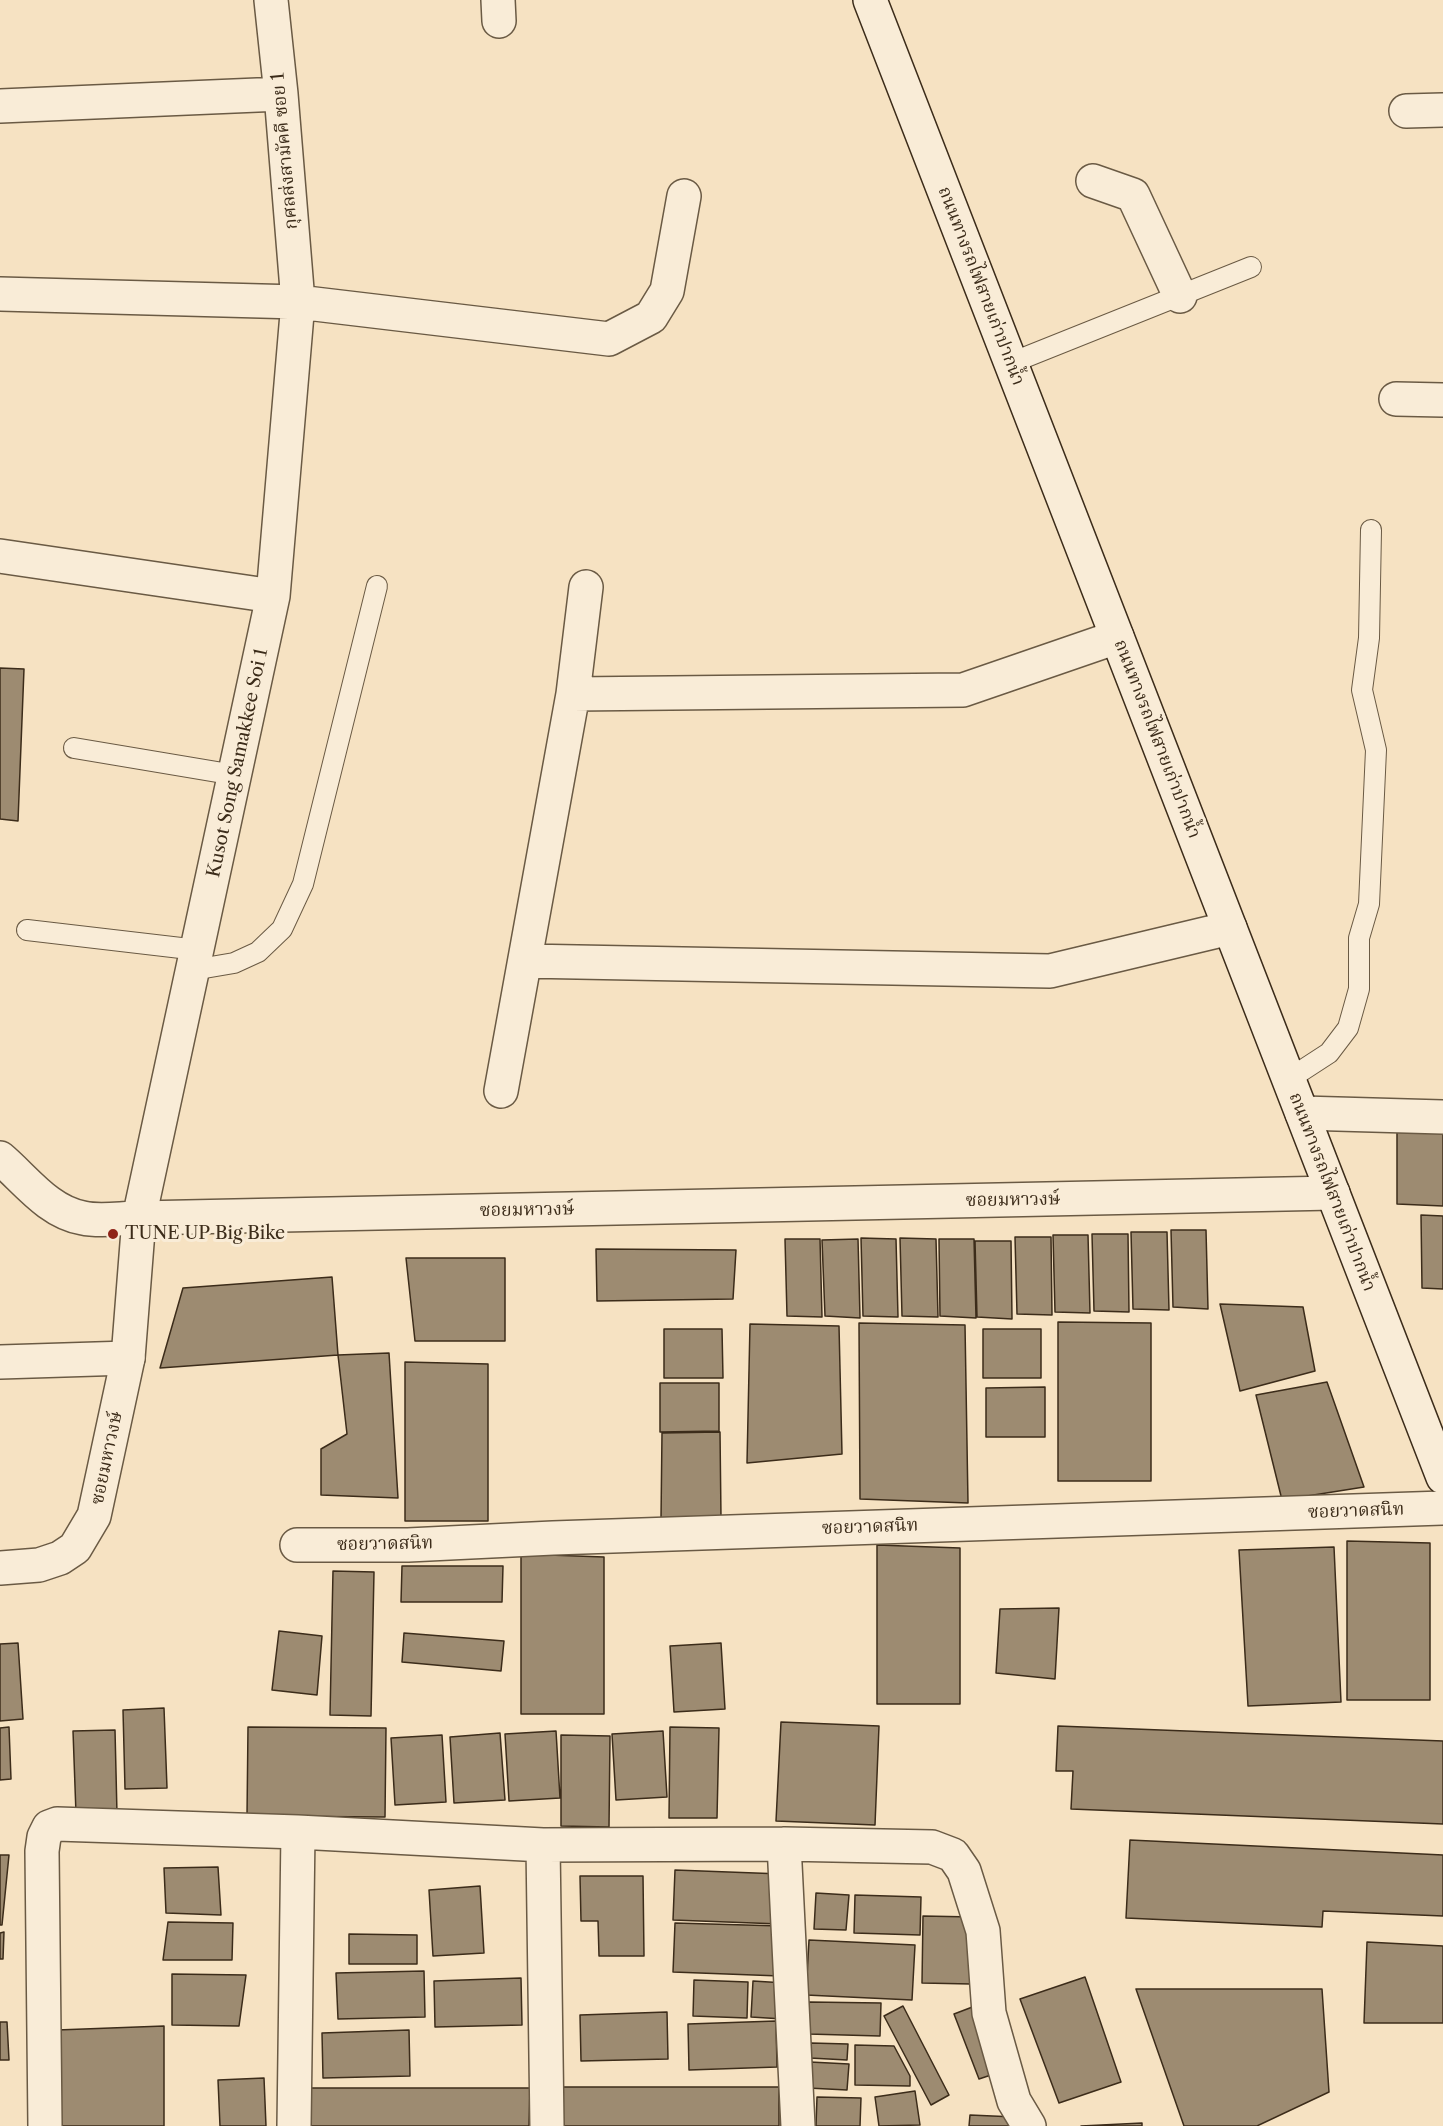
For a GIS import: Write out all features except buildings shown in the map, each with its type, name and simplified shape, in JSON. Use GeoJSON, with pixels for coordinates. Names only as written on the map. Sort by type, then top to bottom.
{"type":"FeatureCollection","features":[{"type":"Feature","properties":{"kind":"street","name":"กุศลส่งสามัคคี ซอย 1"},"geometry":{"type":"LineString","coordinates":[[271,0],[298,302]]}},
{"type":"Feature","properties":{"kind":"street","name":"ถนนทางรถไฟสายเก่าปากน้ำ"},"geometry":{"type":"LineString","coordinates":[[870,0],[1443,1477]]}},
{"type":"Feature","properties":{"kind":"street"},"geometry":{"type":"LineString","coordinates":[[0,106],[281,94]]}},
{"type":"Feature","properties":{"kind":"street"},"geometry":{"type":"LineString","coordinates":[[1406,111],[1443,110]]}},
{"type":"Feature","properties":{"kind":"street"},"geometry":{"type":"LineString","coordinates":[[1093,180],[1133,195],[1180,296]]}},
{"type":"Feature","properties":{"kind":"street"},"geometry":{"type":"LineString","coordinates":[[0,294],[298,302],[609,339],[651,317],[667,291],[684,196]]}},
{"type":"Feature","properties":{"kind":"street","name":"Kusot Song Samakkee Soi 1"},"geometry":{"type":"LineString","coordinates":[[140,1218],[273,596],[298,302]]}},
{"type":"Feature","properties":{"kind":"street"},"geometry":{"type":"LineString","coordinates":[[1396,399],[1443,400]]}},
{"type":"Feature","properties":{"kind":"street"},"geometry":{"type":"LineString","coordinates":[[0,555],[273,596]]}},
{"type":"Feature","properties":{"kind":"street"},"geometry":{"type":"LineString","coordinates":[[501,1091],[573,694],[586,587]]}},
{"type":"Feature","properties":{"kind":"street"},"geometry":{"type":"LineString","coordinates":[[573,694],[963,690],[1117,637]]}},
{"type":"Feature","properties":{"kind":"street"},"geometry":{"type":"LineString","coordinates":[[525,962],[1050,971],[1230,928]]}},
{"type":"Feature","properties":{"kind":"street"},"geometry":{"type":"LineString","coordinates":[[1302,1113],[1443,1117]]}},
{"type":"Feature","properties":{"kind":"street"},"geometry":{"type":"LineString","coordinates":[[0,1158],[42,1197],[70,1215],[86,1219],[140,1218]]}},
{"type":"Feature","properties":{"kind":"street","name":"ซอยมหาวงษ์"},"geometry":{"type":"LineString","coordinates":[[0,1568],[39,1565],[60,1558],[75,1548],[94,1516],[128,1358],[140,1218],[1333,1193]]}},
{"type":"Feature","properties":{"kind":"street"},"geometry":{"type":"LineString","coordinates":[[0,1362],[128,1358]]}},
{"type":"Feature","properties":{"kind":"street","name":"ซอยวาดสนิท"},"geometry":{"type":"LineString","coordinates":[[297,1545],[408,1545],[577,1537],[1443,1508]]}},
{"type":"Feature","properties":{"kind":"street"},"geometry":{"type":"LineString","coordinates":[[45,2126],[42,1851],[44,1836],[50,1827],[57,1824],[298,1832],[543,1845],[784,1844],[932,1847],[953,1855],[964,1871],[983,1931],[989,2013],[1014,2101],[1029,2126]]}},
{"type":"Feature","properties":{"kind":"street"},"geometry":{"type":"LineString","coordinates":[[294,2126],[298,1832]]}},
{"type":"Feature","properties":{"kind":"street"},"geometry":{"type":"LineString","coordinates":[[784,1844],[798,2126]]}},
{"type":"Feature","properties":{"kind":"street"},"geometry":{"type":"LineString","coordinates":[[543,1845],[546,2126]]}},
{"type":"Feature","properties":{"kind":"lane"},"geometry":{"type":"LineString","coordinates":[[1011,363],[1251,267]]}},
{"type":"Feature","properties":{"kind":"lane"},"geometry":{"type":"LineString","coordinates":[[1289,1079],[1329,1053],[1336,1045],[1348,1028],[1359,989],[1359,938],[1369,904],[1376,750],[1362,690],[1369,638],[1371,530]]}},
{"type":"Feature","properties":{"kind":"lane"},"geometry":{"type":"LineString","coordinates":[[27,930],[196,960],[234,963],[258,952],[282,929],[303,884],[377,586]]}},
{"type":"Feature","properties":{"kind":"lane"},"geometry":{"type":"LineString","coordinates":[[74,748],[235,775]]}},
{"type":"Feature","properties":{"kind":"place","name":"TUNE UP Big Bike"},"geometry":{"type":"Point","coordinates":[113,1234]}}]}
